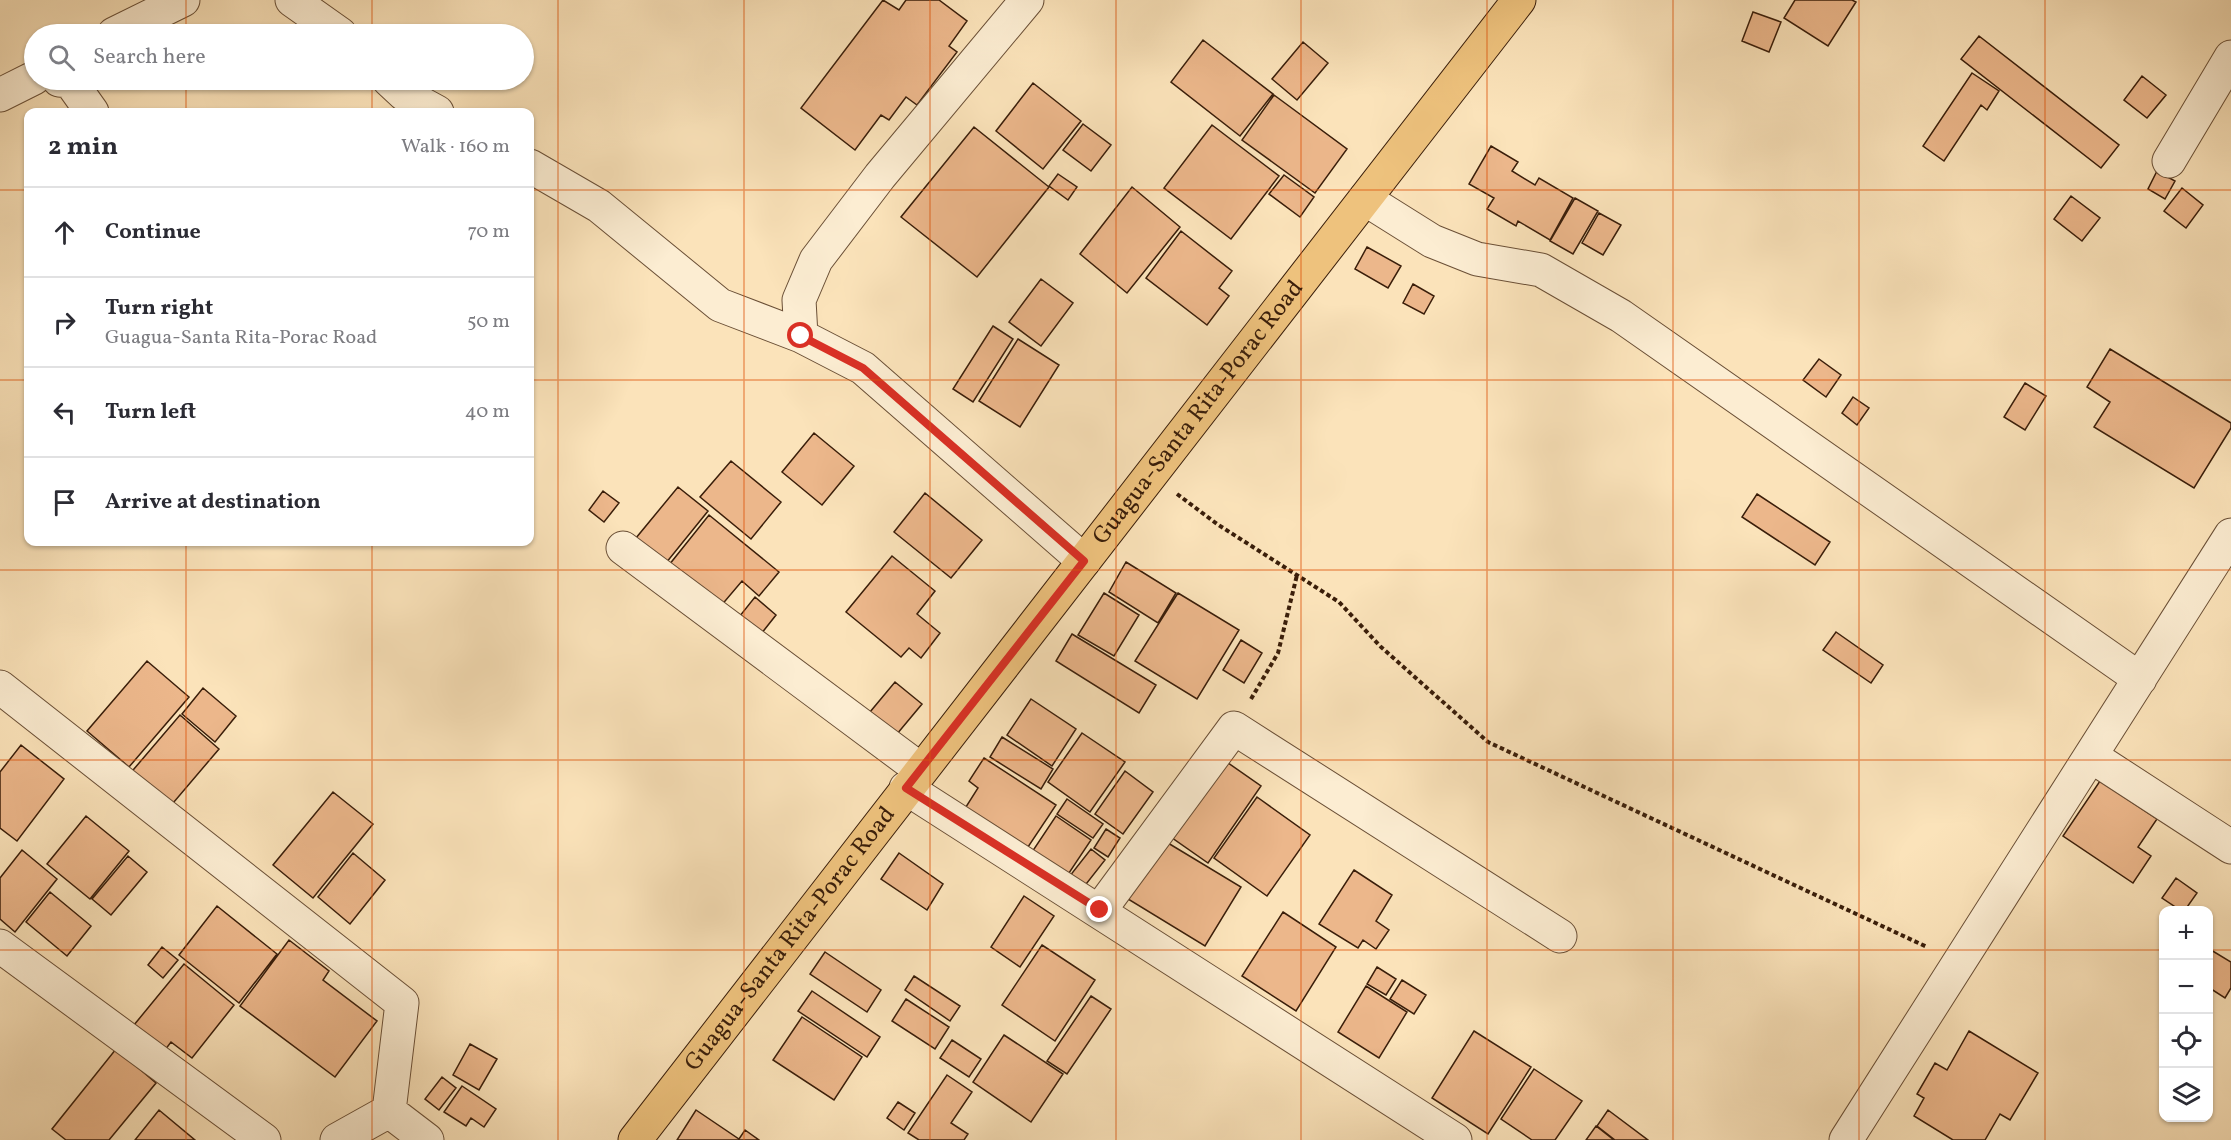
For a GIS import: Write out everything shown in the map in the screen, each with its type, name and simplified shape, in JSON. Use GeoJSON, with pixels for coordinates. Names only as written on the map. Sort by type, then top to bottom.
{"type":"FeatureCollection","features":[{"type":"Feature","properties":{"kind":"main road","name":"Guagua-Santa Rita-Porac Road"},"geometry":{"type":"LineString","coordinates":[[635,1140],[1520,0]]}},
{"type":"Feature","properties":{"kind":"street"},"geometry":{"type":"LineString","coordinates":[[134,24],[183,0]]}},
{"type":"Feature","properties":{"kind":"street"},"geometry":{"type":"LineString","coordinates":[[292,0],[326,24]]}},
{"type":"Feature","properties":{"kind":"street"},"geometry":{"type":"LineString","coordinates":[[801,336],[799,300],[816,260],[880,176],[1027,0]]}},
{"type":"Feature","properties":{"kind":"street"},"geometry":{"type":"LineString","coordinates":[[2169,161],[2231,57]]}},
{"type":"Feature","properties":{"kind":"street"},"geometry":{"type":"LineString","coordinates":[[0,95],[24,83]]}},
{"type":"Feature","properties":{"kind":"street"},"geometry":{"type":"LineString","coordinates":[[76,90],[89,108]]}},
{"type":"Feature","properties":{"kind":"street"},"geometry":{"type":"LineString","coordinates":[[400,90],[430,108]]}},
{"type":"Feature","properties":{"kind":"street"},"geometry":{"type":"LineString","coordinates":[[534,168],[599,206],[720,305],[801,336],[863,368],[1084,561]]}},
{"type":"Feature","properties":{"kind":"street"},"geometry":{"type":"LineString","coordinates":[[1365,200],[1432,241],[1477,259],[1542,270],[1621,316],[2140,680]]}},
{"type":"Feature","properties":{"kind":"street"},"geometry":{"type":"LineString","coordinates":[[1846,1140],[2231,534]]}},
{"type":"Feature","properties":{"kind":"street"},"geometry":{"type":"LineString","coordinates":[[623,548],[913,779],[1100,910],[1455,1140]]}},
{"type":"Feature","properties":{"kind":"street"},"geometry":{"type":"LineString","coordinates":[[0,687],[402,1003],[389,1111]]}},
{"type":"Feature","properties":{"kind":"street"},"geometry":{"type":"LineString","coordinates":[[1100,910],[1234,728],[1560,936]]}},
{"type":"Feature","properties":{"kind":"street"},"geometry":{"type":"LineString","coordinates":[[2091,756],[2231,847]]}},
{"type":"Feature","properties":{"kind":"street"},"geometry":{"type":"LineString","coordinates":[[0,946],[264,1140]]}},
{"type":"Feature","properties":{"kind":"street"},"geometry":{"type":"LineString","coordinates":[[337,1140],[389,1111]]}},
{"type":"Feature","properties":{"kind":"street"},"geometry":{"type":"LineString","coordinates":[[389,1111],[427,1140]]}},
{"type":"Feature","properties":{"kind":"path"},"geometry":{"type":"LineString","coordinates":[[1150,474],[1216,524],[1339,602],[1381,647],[1488,742],[1960,963]]}},
{"type":"Feature","properties":{"kind":"path"},"geometry":{"type":"LineString","coordinates":[[1234,728],[1278,652],[1297,575]]}},
{"type":"Feature","properties":{"kind":"building"},"geometry":{"type":"Polygon","coordinates":[[[883,0],[899,10],[906,0],[939,0],[967,21],[949,46],[957,52],[917,105],[906,97],[889,120],[881,115],[855,150],[801,108],[883,0]]]}},
{"type":"Feature","properties":{"kind":"building"},"geometry":{"type":"Polygon","coordinates":[[[1795,0],[1852,0],[1856,2],[1828,46],[1784,18],[1795,0]]]}},
{"type":"Feature","properties":{"kind":"building"},"geometry":{"type":"Polygon","coordinates":[[[1753,12],[1781,22],[1769,52],[1742,41],[1753,12]]]}},
{"type":"Feature","properties":{"kind":"building"},"geometry":{"type":"Polygon","coordinates":[[[1979,36],[2119,145],[2101,168],[1961,59],[1979,36]]]}},
{"type":"Feature","properties":{"kind":"building"},"geometry":{"type":"Polygon","coordinates":[[[1203,40],[1273,94],[1240,136],[1171,82],[1203,40]]]}},
{"type":"Feature","properties":{"kind":"building"},"geometry":{"type":"Polygon","coordinates":[[[1303,42],[1328,63],[1297,100],[1272,79],[1303,42]]]}},
{"type":"Feature","properties":{"kind":"building"},"geometry":{"type":"Polygon","coordinates":[[[1972,73],[1999,91],[1987,110],[1981,105],[1944,161],[1923,146],[1972,73]]]}},
{"type":"Feature","properties":{"kind":"building"},"geometry":{"type":"Polygon","coordinates":[[[2142,76],[2166,95],[2147,118],[2124,100],[2142,76]]]}},
{"type":"Feature","properties":{"kind":"building"},"geometry":{"type":"Polygon","coordinates":[[[1033,83],[1081,121],[1043,169],[996,131],[1033,83]]]}},
{"type":"Feature","properties":{"kind":"building"},"geometry":{"type":"Polygon","coordinates":[[[1274,95],[1347,149],[1315,193],[1242,140],[1274,95]]]}},
{"type":"Feature","properties":{"kind":"building"},"geometry":{"type":"Polygon","coordinates":[[[1083,124],[1111,145],[1091,171],[1063,150],[1083,124]]]}},
{"type":"Feature","properties":{"kind":"building"},"geometry":{"type":"Polygon","coordinates":[[[1212,125],[1279,176],[1231,239],[1164,188],[1212,125]]]}},
{"type":"Feature","properties":{"kind":"building"},"geometry":{"type":"Polygon","coordinates":[[[974,127],[1049,187],[977,277],[901,217],[974,127]]]}},
{"type":"Feature","properties":{"kind":"building"},"geometry":{"type":"Polygon","coordinates":[[[1491,146],[1518,162],[1512,171],[1535,185],[1539,178],[1573,198],[1550,240],[1518,221],[1516,226],[1487,209],[1494,198],[1469,184],[1491,146]]]}},
{"type":"Feature","properties":{"kind":"building"},"geometry":{"type":"Polygon","coordinates":[[[2157,171],[2175,181],[2165,199],[2148,189],[2157,171]]]}},
{"type":"Feature","properties":{"kind":"building"},"geometry":{"type":"Polygon","coordinates":[[[1058,174],[1077,187],[1068,200],[1049,186],[1058,174]]]}},
{"type":"Feature","properties":{"kind":"building"},"geometry":{"type":"Polygon","coordinates":[[[1284,175],[1314,197],[1300,217],[1269,194],[1284,175]]]}},
{"type":"Feature","properties":{"kind":"building"},"geometry":{"type":"Polygon","coordinates":[[[1132,187],[1180,227],[1127,293],[1080,254],[1132,187]]]}},
{"type":"Feature","properties":{"kind":"building"},"geometry":{"type":"Polygon","coordinates":[[[2182,188],[2203,205],[2186,228],[2164,211],[2182,188]]]}},
{"type":"Feature","properties":{"kind":"building"},"geometry":{"type":"Polygon","coordinates":[[[2071,196],[2100,218],[2082,241],[2054,219],[2071,196]]]}},
{"type":"Feature","properties":{"kind":"building"},"geometry":{"type":"Polygon","coordinates":[[[1575,198],[1598,211],[1573,254],[1550,241],[1575,198]]]}},
{"type":"Feature","properties":{"kind":"building"},"geometry":{"type":"Polygon","coordinates":[[[1599,213],[1621,225],[1603,255],[1582,243],[1599,213]]]}},
{"type":"Feature","properties":{"kind":"building"},"geometry":{"type":"Polygon","coordinates":[[[1181,231],[1232,271],[1219,288],[1229,296],[1207,325],[1146,278],[1181,231]]]}},
{"type":"Feature","properties":{"kind":"building"},"geometry":{"type":"Polygon","coordinates":[[[1367,247],[1401,266],[1388,288],[1355,269],[1367,247]]]}},
{"type":"Feature","properties":{"kind":"building"},"geometry":{"type":"Polygon","coordinates":[[[1041,279],[1073,303],[1041,346],[1009,322],[1041,279]]]}},
{"type":"Feature","properties":{"kind":"building"},"geometry":{"type":"Polygon","coordinates":[[[1413,284],[1434,296],[1424,314],[1403,303],[1413,284]]]}},
{"type":"Feature","properties":{"kind":"building"},"geometry":{"type":"Polygon","coordinates":[[[993,326],[1013,339],[973,402],[953,389],[993,326]]]}},
{"type":"Feature","properties":{"kind":"building"},"geometry":{"type":"Polygon","coordinates":[[[1018,339],[1059,365],[1020,427],[979,401],[1018,339]]]}},
{"type":"Feature","properties":{"kind":"building"},"geometry":{"type":"Polygon","coordinates":[[[2110,349],[2231,423],[2231,428],[2194,488],[2094,427],[2110,402],[2087,387],[2110,349]]]}},
{"type":"Feature","properties":{"kind":"building"},"geometry":{"type":"Polygon","coordinates":[[[1819,359],[1841,375],[1826,397],[1803,380],[1819,359]]]}},
{"type":"Feature","properties":{"kind":"building"},"geometry":{"type":"Polygon","coordinates":[[[2025,383],[2046,396],[2025,430],[2004,417],[2025,383]]]}},
{"type":"Feature","properties":{"kind":"building"},"geometry":{"type":"Polygon","coordinates":[[[1853,397],[1869,408],[1857,425],[1842,413],[1853,397]]]}},
{"type":"Feature","properties":{"kind":"building"},"geometry":{"type":"Polygon","coordinates":[[[814,433],[854,466],[822,505],[782,472],[814,433]]]}},
{"type":"Feature","properties":{"kind":"building"},"geometry":{"type":"Polygon","coordinates":[[[731,461],[781,502],[751,539],[700,497],[731,461]]]}},
{"type":"Feature","properties":{"kind":"building"},"geometry":{"type":"Polygon","coordinates":[[[678,487],[708,511],[666,563],[636,538],[678,487]]]}},
{"type":"Feature","properties":{"kind":"building"},"geometry":{"type":"Polygon","coordinates":[[[603,491],[619,503],[604,522],[589,510],[603,491]]]}},
{"type":"Feature","properties":{"kind":"building"},"geometry":{"type":"Polygon","coordinates":[[[925,493],[982,540],[951,578],[894,532],[925,493]]]}},
{"type":"Feature","properties":{"kind":"building"},"geometry":{"type":"Polygon","coordinates":[[[1757,494],[1830,542],[1815,565],[1742,517],[1757,494]]]}},
{"type":"Feature","properties":{"kind":"building"},"geometry":{"type":"Polygon","coordinates":[[[709,515],[779,572],[759,596],[742,581],[720,607],[669,565],[709,515]]]}},
{"type":"Feature","properties":{"kind":"building"},"geometry":{"type":"Polygon","coordinates":[[[892,556],[935,591],[917,614],[940,633],[921,658],[909,648],[901,657],[846,612],[892,556]]]}},
{"type":"Feature","properties":{"kind":"building"},"geometry":{"type":"Polygon","coordinates":[[[1126,562],[1176,593],[1158,623],[1109,592],[1126,562]]]}},
{"type":"Feature","properties":{"kind":"building"},"geometry":{"type":"Polygon","coordinates":[[[1104,593],[1139,615],[1114,656],[1078,635],[1104,593]]]}},
{"type":"Feature","properties":{"kind":"building"},"geometry":{"type":"Polygon","coordinates":[[[1178,593],[1239,630],[1197,699],[1135,661],[1178,593]]]}},
{"type":"Feature","properties":{"kind":"building"},"geometry":{"type":"Polygon","coordinates":[[[755,597],[776,615],[757,639],[735,622],[755,597]]]}},
{"type":"Feature","properties":{"kind":"building"},"geometry":{"type":"Polygon","coordinates":[[[1836,632],[1883,665],[1871,683],[1823,650],[1836,632]]]}},
{"type":"Feature","properties":{"kind":"building"},"geometry":{"type":"Polygon","coordinates":[[[1072,634],[1156,685],[1139,713],[1056,661],[1072,634]]]}},
{"type":"Feature","properties":{"kind":"building"},"geometry":{"type":"Polygon","coordinates":[[[1241,640],[1262,653],[1244,683],[1223,670],[1241,640]]]}},
{"type":"Feature","properties":{"kind":"building"},"geometry":{"type":"Polygon","coordinates":[[[147,661],[189,697],[129,767],[87,731],[147,661]]]}},
{"type":"Feature","properties":{"kind":"building"},"geometry":{"type":"Polygon","coordinates":[[[895,682],[922,704],[892,740],[865,718],[895,682]]]}},
{"type":"Feature","properties":{"kind":"building"},"geometry":{"type":"Polygon","coordinates":[[[203,688],[236,716],[215,742],[182,714],[203,688]]]}},
{"type":"Feature","properties":{"kind":"building"},"geometry":{"type":"Polygon","coordinates":[[[1031,699],[1076,729],[1052,766],[1007,735],[1031,699]]]}},
{"type":"Feature","properties":{"kind":"building"},"geometry":{"type":"Polygon","coordinates":[[[180,715],[219,749],[168,809],[128,776],[180,715]]]}},
{"type":"Feature","properties":{"kind":"building"},"geometry":{"type":"Polygon","coordinates":[[[1082,733],[1125,762],[1090,812],[1048,782],[1082,733]]]}},
{"type":"Feature","properties":{"kind":"building"},"geometry":{"type":"Polygon","coordinates":[[[1002,737],[1053,769],[1041,789],[990,757],[1002,737]]]}},
{"type":"Feature","properties":{"kind":"building"},"geometry":{"type":"Polygon","coordinates":[[[21,745],[64,779],[17,841],[0,828],[0,772],[21,745]]]}},
{"type":"Feature","properties":{"kind":"building"},"geometry":{"type":"Polygon","coordinates":[[[984,758],[1056,805],[1026,850],[964,810],[978,788],[969,781],[984,758]]]}},
{"type":"Feature","properties":{"kind":"building"},"geometry":{"type":"Polygon","coordinates":[[[1221,758],[1261,786],[1208,863],[1168,835],[1221,758]]]}},
{"type":"Feature","properties":{"kind":"building"},"geometry":{"type":"Polygon","coordinates":[[[1125,771],[1153,792],[1123,834],[1095,814],[1125,771]]]}},
{"type":"Feature","properties":{"kind":"building"},"geometry":{"type":"Polygon","coordinates":[[[2100,781],[2157,819],[2138,847],[2151,856],[2133,883],[2063,836],[2100,781]]]}},
{"type":"Feature","properties":{"kind":"building"},"geometry":{"type":"Polygon","coordinates":[[[333,792],[373,824],[313,898],[273,865],[333,792]]]}},
{"type":"Feature","properties":{"kind":"building"},"geometry":{"type":"Polygon","coordinates":[[[1257,797],[1310,835],[1267,896],[1214,858],[1257,797]]]}},
{"type":"Feature","properties":{"kind":"building"},"geometry":{"type":"Polygon","coordinates":[[[1067,799],[1103,824],[1093,838],[1057,814],[1067,799]]]}},
{"type":"Feature","properties":{"kind":"building"},"geometry":{"type":"Polygon","coordinates":[[[86,816],[129,851],[90,899],[47,864],[86,816]]]}},
{"type":"Feature","properties":{"kind":"building"},"geometry":{"type":"Polygon","coordinates":[[[1056,816],[1091,840],[1067,876],[1032,852],[1056,816]]]}},
{"type":"Feature","properties":{"kind":"building"},"geometry":{"type":"Polygon","coordinates":[[[1106,829],[1120,838],[1108,857],[1094,848],[1106,829]]]}},
{"type":"Feature","properties":{"kind":"building"},"geometry":{"type":"Polygon","coordinates":[[[1163,840],[1241,887],[1205,946],[1128,899],[1163,840]]]}},
{"type":"Feature","properties":{"kind":"building"},"geometry":{"type":"Polygon","coordinates":[[[1091,849],[1105,860],[1083,888],[1069,877],[1091,849]]]}},
{"type":"Feature","properties":{"kind":"building"},"geometry":{"type":"Polygon","coordinates":[[[22,850],[57,879],[15,932],[0,919],[0,878],[22,850]]]}},
{"type":"Feature","properties":{"kind":"building"},"geometry":{"type":"Polygon","coordinates":[[[353,853],[385,880],[350,924],[318,897],[353,853]]]}},
{"type":"Feature","properties":{"kind":"building"},"geometry":{"type":"Polygon","coordinates":[[[899,853],[943,884],[927,910],[881,879],[899,853]]]}},
{"type":"Feature","properties":{"kind":"building"},"geometry":{"type":"Polygon","coordinates":[[[128,856],[147,872],[111,915],[92,899],[128,856]]]}},
{"type":"Feature","properties":{"kind":"building"},"geometry":{"type":"Polygon","coordinates":[[[1354,870],[1392,895],[1376,921],[1389,930],[1376,949],[1363,940],[1358,948],[1319,924],[1354,870]]]}},
{"type":"Feature","properties":{"kind":"building"},"geometry":{"type":"Polygon","coordinates":[[[2176,878],[2197,893],[2188,906],[2174,906],[2162,898],[2176,878]]]}},
{"type":"Feature","properties":{"kind":"building"},"geometry":{"type":"Polygon","coordinates":[[[50,892],[91,926],[67,956],[26,922],[50,892]]]}},
{"type":"Feature","properties":{"kind":"building"},"geometry":{"type":"Polygon","coordinates":[[[1024,896],[1054,916],[1020,967],[991,947],[1024,896]]]}},
{"type":"Feature","properties":{"kind":"building"},"geometry":{"type":"Polygon","coordinates":[[[217,906],[277,954],[239,1003],[179,955],[217,906]]]}},
{"type":"Feature","properties":{"kind":"building"},"geometry":{"type":"Polygon","coordinates":[[[1283,912],[1336,947],[1296,1011],[1242,976],[1283,912]]]}},
{"type":"Feature","properties":{"kind":"building"},"geometry":{"type":"Polygon","coordinates":[[[289,940],[329,971],[323,980],[377,1021],[335,1077],[240,1006],[289,940]]]}},
{"type":"Feature","properties":{"kind":"building"},"geometry":{"type":"Polygon","coordinates":[[[1042,945],[1095,980],[1055,1041],[1002,1005],[1042,945]]]}},
{"type":"Feature","properties":{"kind":"building"},"geometry":{"type":"Polygon","coordinates":[[[162,947],[178,960],[163,978],[148,965],[162,947]]]}},
{"type":"Feature","properties":{"kind":"building"},"geometry":{"type":"Polygon","coordinates":[[[2213,951],[2231,962],[2231,988],[2225,998],[2213,990],[2213,951]]]}},
{"type":"Feature","properties":{"kind":"building"},"geometry":{"type":"Polygon","coordinates":[[[825,952],[881,990],[867,1012],[810,974],[825,952]]]}},
{"type":"Feature","properties":{"kind":"building"},"geometry":{"type":"Polygon","coordinates":[[[184,964],[234,1005],[192,1058],[171,1042],[165,1050],[134,1025],[184,964]]]}},
{"type":"Feature","properties":{"kind":"building"},"geometry":{"type":"Polygon","coordinates":[[[1377,967],[1396,979],[1386,995],[1367,984],[1377,967]]]}},
{"type":"Feature","properties":{"kind":"building"},"geometry":{"type":"Polygon","coordinates":[[[914,976],[960,1006],[950,1021],[905,990],[914,976]]]}},
{"type":"Feature","properties":{"kind":"building"},"geometry":{"type":"Polygon","coordinates":[[[1402,980],[1426,995],[1414,1014],[1390,999],[1402,980]]]}},
{"type":"Feature","properties":{"kind":"building"},"geometry":{"type":"Polygon","coordinates":[[[1366,986],[1407,1012],[1379,1058],[1338,1032],[1366,986]]]}},
{"type":"Feature","properties":{"kind":"building"},"geometry":{"type":"Polygon","coordinates":[[[812,991],[880,1037],[867,1057],[798,1011],[812,991]]]}},
{"type":"Feature","properties":{"kind":"building"},"geometry":{"type":"Polygon","coordinates":[[[1091,996],[1111,1009],[1067,1074],[1047,1061],[1091,996]]]}},
{"type":"Feature","properties":{"kind":"building"},"geometry":{"type":"Polygon","coordinates":[[[906,999],[949,1027],[935,1049],[892,1021],[906,999]]]}},
{"type":"Feature","properties":{"kind":"building"},"geometry":{"type":"Polygon","coordinates":[[[802,1017],[862,1057],[834,1100],[773,1060],[802,1017]]]}},
{"type":"Feature","properties":{"kind":"building"},"geometry":{"type":"Polygon","coordinates":[[[1474,1031],[1531,1067],[1488,1134],[1432,1098],[1474,1031]]]}},
{"type":"Feature","properties":{"kind":"building"},"geometry":{"type":"Polygon","coordinates":[[[1969,1031],[2038,1073],[2010,1120],[2000,1114],[1985,1140],[1953,1140],[1914,1116],[1924,1098],[1917,1094],[1935,1063],[1947,1070],[1969,1031]]]}},
{"type":"Feature","properties":{"kind":"building"},"geometry":{"type":"Polygon","coordinates":[[[1004,1035],[1063,1074],[1031,1122],[973,1082],[1004,1035]]]}},
{"type":"Feature","properties":{"kind":"building"},"geometry":{"type":"Polygon","coordinates":[[[952,1040],[981,1059],[969,1077],[940,1058],[952,1040]]]}},
{"type":"Feature","properties":{"kind":"building"},"geometry":{"type":"Polygon","coordinates":[[[470,1044],[497,1059],[479,1090],[453,1075],[470,1044]]]}},
{"type":"Feature","properties":{"kind":"building"},"geometry":{"type":"Polygon","coordinates":[[[116,1049],[156,1083],[109,1140],[66,1140],[52,1129],[116,1049]]]}},
{"type":"Feature","properties":{"kind":"building"},"geometry":{"type":"Polygon","coordinates":[[[1534,1069],[1582,1101],[1555,1140],[1532,1140],[1501,1119],[1534,1069]]]}},
{"type":"Feature","properties":{"kind":"building"},"geometry":{"type":"Polygon","coordinates":[[[947,1075],[972,1092],[951,1123],[968,1134],[964,1140],[919,1140],[908,1133],[947,1075]]]}},
{"type":"Feature","properties":{"kind":"building"},"geometry":{"type":"Polygon","coordinates":[[[442,1077],[456,1088],[439,1110],[425,1099],[442,1077]]]}},
{"type":"Feature","properties":{"kind":"building"},"geometry":{"type":"Polygon","coordinates":[[[462,1086],[496,1109],[484,1127],[471,1118],[466,1126],[444,1112],[462,1086]]]}},
{"type":"Feature","properties":{"kind":"building"},"geometry":{"type":"Polygon","coordinates":[[[898,1102],[915,1113],[904,1130],[887,1118],[898,1102]]]}},
{"type":"Feature","properties":{"kind":"building"},"geometry":{"type":"Polygon","coordinates":[[[159,1110],[195,1140],[135,1140],[159,1110]]]}},
{"type":"Feature","properties":{"kind":"building"},"geometry":{"type":"Polygon","coordinates":[[[696,1110],[739,1139],[745,1130],[759,1140],[677,1140],[696,1110]]]}},
{"type":"Feature","properties":{"kind":"building"},"geometry":{"type":"Polygon","coordinates":[[[1608,1110],[1648,1140],[1615,1140],[1597,1126],[1608,1110]]]}},
{"type":"Feature","properties":{"kind":"building"},"geometry":{"type":"Polygon","coordinates":[[[1596,1126],[1614,1140],[1586,1140],[1596,1126]]]}},
{"type":"Feature","properties":{"kind":"route"},"geometry":{"type":"LineString","coordinates":[[801,336],[863,368],[1084,561],[906,788],[1100,910]]}}]}
